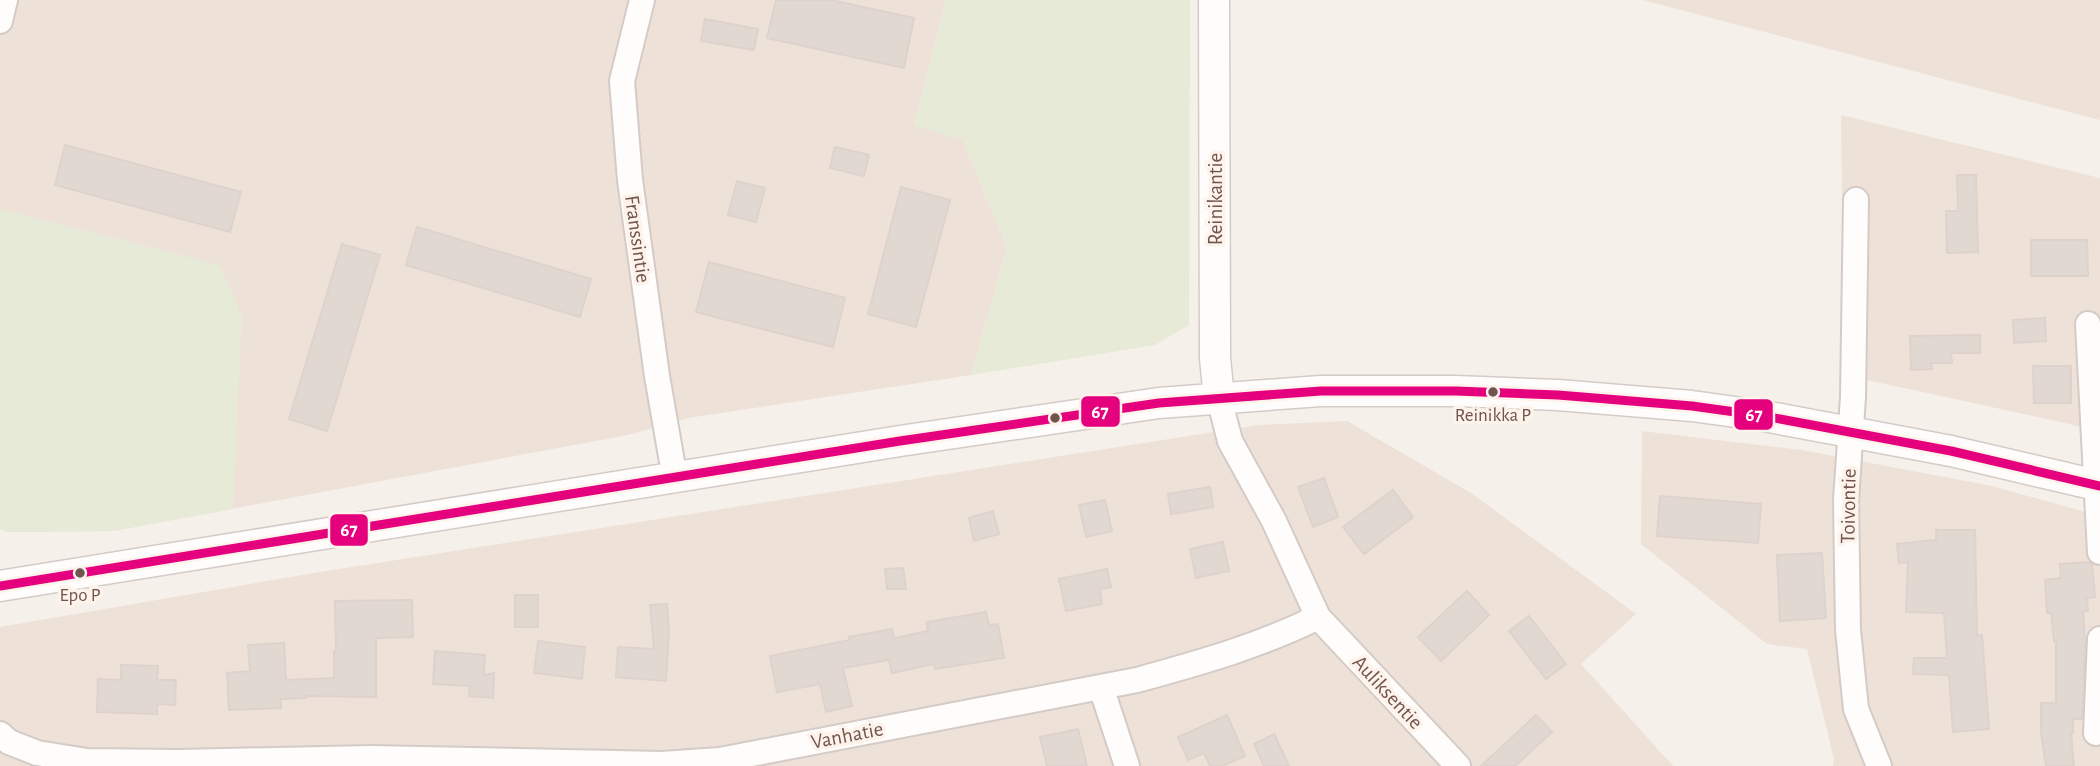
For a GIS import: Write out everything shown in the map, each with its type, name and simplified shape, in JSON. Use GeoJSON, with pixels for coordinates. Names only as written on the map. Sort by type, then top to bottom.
{"type":"FeatureCollection","features":[{"type":"Feature","properties":{"kind":"street"},"geometry":{"type":"LineString","coordinates":[[0,21],[5,0]]}},
{"type":"Feature","properties":{"kind":"street","name":"Franssintie"},"geometry":{"type":"LineString","coordinates":[[642,0],[622,81],[629,180],[657,376],[675,479]]}},
{"type":"Feature","properties":{"kind":"street","name":"Reinikantie"},"geometry":{"type":"LineString","coordinates":[[1214,0],[1215,358],[1219,398]]}},
{"type":"Feature","properties":{"kind":"street","name":"Toivontie"},"geometry":{"type":"LineString","coordinates":[[1856,200],[1853,397],[1846,500],[1848,630],[1856,709],[1879,766]]}},
{"type":"Feature","properties":{"kind":"street"},"geometry":{"type":"LineString","coordinates":[[2088,324],[2099,486],[2100,552]]}},
{"type":"Feature","properties":{"kind":"street"},"geometry":{"type":"LineString","coordinates":[[0,586],[913,439],[1159,403],[1321,391],[1456,391],[1558,395],[1692,406],[1849,431],[2005,463],[2099,486]]}},
{"type":"Feature","properties":{"kind":"street"},"geometry":{"type":"LineString","coordinates":[[1219,398],[1230,441],[1275,521],[1318,617]]}},
{"type":"Feature","properties":{"kind":"street","name":"Vanhatie"},"geometry":{"type":"LineString","coordinates":[[0,734],[9,742],[37,753],[87,761],[720,763],[1137,680],[1279,636],[1318,617]]}},
{"type":"Feature","properties":{"kind":"street","name":"Auliksentie"},"geometry":{"type":"LineString","coordinates":[[1318,617],[1458,766]]}},
{"type":"Feature","properties":{"kind":"street"},"geometry":{"type":"LineString","coordinates":[[2096,733],[2100,639]]}},
{"type":"Feature","properties":{"kind":"street"},"geometry":{"type":"LineString","coordinates":[[1101,687],[1127,766]]}},
{"type":"Feature","properties":{"kind":"shaded area"},"geometry":{"type":"Polygon","coordinates":[[[0,0],[946,0],[914,125],[962,139],[1007,248],[971,375],[688,418],[628,435],[113,531],[8,532],[0,529],[0,0]]]}},
{"type":"Feature","properties":{"kind":"shaded area"},"geometry":{"type":"Polygon","coordinates":[[[1643,0],[2100,0],[2100,120],[1643,0]]]}},
{"type":"Feature","properties":{"kind":"shaded area"},"geometry":{"type":"Polygon","coordinates":[[[1841,115],[2100,178],[2100,433],[2070,424],[1844,375],[1841,115]]]}},
{"type":"Feature","properties":{"kind":"shaded area"},"geometry":{"type":"Polygon","coordinates":[[[1347,421],[1471,493],[1636,614],[1581,664],[1673,766],[0,766],[0,627],[320,572],[1259,425],[1347,421]]]}},
{"type":"Feature","properties":{"kind":"shaded area"},"geometry":{"type":"Polygon","coordinates":[[[1642,431],[1802,450],[1992,486],[2100,516],[2100,766],[1833,766],[1834,759],[1807,649],[1767,644],[1641,544],[1642,431]]]}},
{"type":"Feature","properties":{"kind":"green space"},"geometry":{"type":"Polygon","coordinates":[[[946,0],[1190,0],[1189,325],[1155,345],[971,375],[1007,248],[962,139],[914,126],[946,0]]]}},
{"type":"Feature","properties":{"kind":"green space"},"geometry":{"type":"Polygon","coordinates":[[[0,209],[220,265],[242,316],[233,509],[113,531],[8,532],[0,529],[0,209]]]}},
{"type":"Feature","properties":{"kind":"building"},"geometry":{"type":"Polygon","coordinates":[[[776,0],[831,0],[914,18],[904,68],[767,38],[776,0]]]}},
{"type":"Feature","properties":{"kind":"building"},"geometry":{"type":"Polygon","coordinates":[[[705,19],[758,29],[754,50],[701,41],[705,19]]]}},
{"type":"Feature","properties":{"kind":"building"},"geometry":{"type":"Polygon","coordinates":[[[65,145],[241,192],[230,232],[55,185],[65,145]]]}},
{"type":"Feature","properties":{"kind":"building"},"geometry":{"type":"Polygon","coordinates":[[[835,147],[869,155],[864,176],[830,168],[835,147]]]}},
{"type":"Feature","properties":{"kind":"building"},"geometry":{"type":"Polygon","coordinates":[[[1957,175],[1976,175],[1978,252],[1947,253],[1946,211],[1958,211],[1957,175]]]}},
{"type":"Feature","properties":{"kind":"building"},"geometry":{"type":"Polygon","coordinates":[[[737,181],[765,188],[756,222],[728,215],[737,181]]]}},
{"type":"Feature","properties":{"kind":"building"},"geometry":{"type":"Polygon","coordinates":[[[901,187],[950,200],[916,327],[868,314],[901,187]]]}},
{"type":"Feature","properties":{"kind":"building"},"geometry":{"type":"Polygon","coordinates":[[[417,227],[591,279],[580,317],[406,265],[417,227]]]}},
{"type":"Feature","properties":{"kind":"building"},"geometry":{"type":"Polygon","coordinates":[[[2031,240],[2087,240],[2088,276],[2031,276],[2031,240]]]}},
{"type":"Feature","properties":{"kind":"building"},"geometry":{"type":"Polygon","coordinates":[[[342,244],[380,255],[327,431],[289,419],[342,244]]]}},
{"type":"Feature","properties":{"kind":"building"},"geometry":{"type":"Polygon","coordinates":[[[709,262],[845,298],[833,347],[696,312],[709,262]]]}},
{"type":"Feature","properties":{"kind":"building"},"geometry":{"type":"Polygon","coordinates":[[[2045,318],[2046,341],[2014,343],[2013,320],[2045,318]]]}},
{"type":"Feature","properties":{"kind":"building"},"geometry":{"type":"Polygon","coordinates":[[[1980,335],[1980,353],[1951,353],[1952,363],[1931,363],[1932,369],[1911,370],[1910,336],[1980,335]]]}},
{"type":"Feature","properties":{"kind":"building"},"geometry":{"type":"Polygon","coordinates":[[[2033,366],[2071,366],[2071,403],[2034,403],[2033,366]]]}},
{"type":"Feature","properties":{"kind":"building"},"geometry":{"type":"Polygon","coordinates":[[[1324,478],[1338,517],[1313,527],[1298,487],[1324,478]]]}},
{"type":"Feature","properties":{"kind":"building"},"geometry":{"type":"Polygon","coordinates":[[[1210,487],[1213,507],[1171,514],[1168,494],[1210,487]]]}},
{"type":"Feature","properties":{"kind":"building"},"geometry":{"type":"Polygon","coordinates":[[[1393,490],[1413,517],[1364,554],[1343,527],[1393,490]]]}},
{"type":"Feature","properties":{"kind":"building"},"geometry":{"type":"Polygon","coordinates":[[[1660,496],[1761,504],[1758,543],[1657,536],[1660,496]]]}},
{"type":"Feature","properties":{"kind":"building"},"geometry":{"type":"Polygon","coordinates":[[[1105,500],[1112,531],[1086,537],[1079,505],[1105,500]]]}},
{"type":"Feature","properties":{"kind":"building"},"geometry":{"type":"Polygon","coordinates":[[[993,511],[999,534],[974,541],[969,518],[993,511]]]}},
{"type":"Feature","properties":{"kind":"building"},"geometry":{"type":"Polygon","coordinates":[[[1936,530],[1975,530],[1977,636],[1982,635],[1989,729],[1953,732],[1949,675],[1913,674],[1914,658],[1947,658],[1944,613],[1906,612],[1908,562],[1899,563],[1897,544],[1936,540],[1936,530]]]}},
{"type":"Feature","properties":{"kind":"building"},"geometry":{"type":"Polygon","coordinates":[[[1223,542],[1229,571],[1196,578],[1190,549],[1223,542]]]}},
{"type":"Feature","properties":{"kind":"building"},"geometry":{"type":"Polygon","coordinates":[[[1822,553],[1826,618],[1780,621],[1777,555],[1822,553]]]}},
{"type":"Feature","properties":{"kind":"building"},"geometry":{"type":"Polygon","coordinates":[[[2089,562],[2092,565],[2095,597],[2087,598],[2088,611],[2083,611],[2085,645],[2082,719],[2073,719],[2071,733],[2074,766],[2046,766],[2041,733],[2041,703],[2056,703],[2056,641],[2051,613],[2047,613],[2045,580],[2061,578],[2060,564],[2089,562]]]}},
{"type":"Feature","properties":{"kind":"building"},"geometry":{"type":"Polygon","coordinates":[[[903,568],[906,589],[887,589],[885,569],[903,568]]]}},
{"type":"Feature","properties":{"kind":"building"},"geometry":{"type":"Polygon","coordinates":[[[1107,569],[1111,587],[1100,589],[1102,604],[1066,611],[1059,579],[1107,569]]]}},
{"type":"Feature","properties":{"kind":"building"},"geometry":{"type":"Polygon","coordinates":[[[1467,591],[1489,615],[1441,661],[1418,637],[1467,591]]]}},
{"type":"Feature","properties":{"kind":"building"},"geometry":{"type":"Polygon","coordinates":[[[515,595],[538,595],[538,627],[515,627],[515,595]]]}},
{"type":"Feature","properties":{"kind":"building"},"geometry":{"type":"Polygon","coordinates":[[[412,600],[413,637],[376,638],[376,697],[306,696],[281,699],[281,708],[229,710],[227,673],[250,671],[248,645],[284,643],[286,680],[334,678],[335,601],[412,600]]]}},
{"type":"Feature","properties":{"kind":"building"},"geometry":{"type":"Polygon","coordinates":[[[667,604],[669,633],[666,681],[616,677],[618,647],[654,649],[650,605],[667,604]]]}},
{"type":"Feature","properties":{"kind":"building"},"geometry":{"type":"Polygon","coordinates":[[[986,612],[989,625],[998,624],[1004,658],[935,669],[934,664],[892,673],[889,660],[843,668],[852,706],[826,712],[820,684],[777,692],[770,656],[892,629],[894,638],[928,631],[927,622],[986,612]]]}},
{"type":"Feature","properties":{"kind":"building"},"geometry":{"type":"Polygon","coordinates":[[[1529,616],[1566,664],[1546,679],[1509,631],[1529,616]]]}},
{"type":"Feature","properties":{"kind":"building"},"geometry":{"type":"Polygon","coordinates":[[[538,641],[585,647],[582,679],[534,673],[538,641]]]}},
{"type":"Feature","properties":{"kind":"building"},"geometry":{"type":"Polygon","coordinates":[[[435,651],[485,655],[484,675],[494,673],[493,698],[469,696],[470,686],[433,684],[435,651]]]}},
{"type":"Feature","properties":{"kind":"building"},"geometry":{"type":"Polygon","coordinates":[[[121,665],[158,666],[157,680],[176,680],[175,705],[157,704],[157,714],[97,712],[98,679],[121,680],[121,665]]]}},
{"type":"Feature","properties":{"kind":"building"},"geometry":{"type":"Polygon","coordinates":[[[1227,715],[1245,756],[1222,766],[1210,766],[1204,753],[1188,760],[1178,737],[1227,715]]]}},
{"type":"Feature","properties":{"kind":"building"},"geometry":{"type":"Polygon","coordinates":[[[1536,715],[1552,732],[1515,766],[1481,766],[1536,715]]]}},
{"type":"Feature","properties":{"kind":"building"},"geometry":{"type":"Polygon","coordinates":[[[1078,729],[1087,766],[1047,766],[1040,737],[1078,729]]]}},
{"type":"Feature","properties":{"kind":"building"},"geometry":{"type":"Polygon","coordinates":[[[1274,734],[1289,766],[1264,766],[1254,744],[1274,734]]]}},
{"type":"Feature","properties":{"kind":"transit line","name":"67"},"geometry":{"type":"LineString","coordinates":[[0,586],[900,441],[1159,403],[1321,391],[1456,391],[1558,395],[1692,406],[1764,416],[1951,451],[2100,486]]}},
{"type":"Feature","properties":{"kind":"place","name":"Reinikka P"},"geometry":{"type":"Point","coordinates":[1493,392]}},
{"type":"Feature","properties":{"kind":"place","name":"Epo P"},"geometry":{"type":"Point","coordinates":[80,573]}}]}
